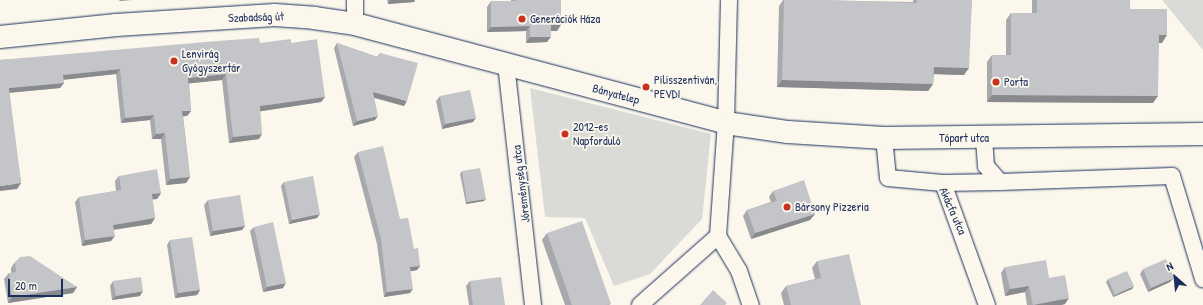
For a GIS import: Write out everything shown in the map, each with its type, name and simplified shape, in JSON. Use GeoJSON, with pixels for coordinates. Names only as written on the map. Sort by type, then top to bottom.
{"type":"FeatureCollection","features":[{"type":"Feature","properties":{"kind":"main road","name":"Szabadság út"},"geometry":{"type":"LineString","coordinates":[[0,37],[116,25],[275,15],[355,24],[506,64]]}},
{"type":"Feature","properties":{"kind":"main road","name":"Bányatelep"},"geometry":{"type":"LineString","coordinates":[[506,64],[726,123]]}},
{"type":"Feature","properties":{"kind":"main road","name":"Tópart utca"},"geometry":{"type":"LineString","coordinates":[[726,123],[884,138],[984,138],[1203,134]]}},
{"type":"Feature","properties":{"kind":"street"},"geometry":{"type":"LineString","coordinates":[[355,0],[355,24]]}},
{"type":"Feature","properties":{"kind":"street"},"geometry":{"type":"LineString","coordinates":[[729,0],[726,123],[718,236],[739,271],[750,305]]}},
{"type":"Feature","properties":{"kind":"street","name":"Jóreménység utca"},"geometry":{"type":"LineString","coordinates":[[506,64],[533,305]]}},
{"type":"Feature","properties":{"kind":"street","name":"Akácfa utca"},"geometry":{"type":"LineString","coordinates":[[884,138],[888,178],[943,183],[987,305]]}},
{"type":"Feature","properties":{"kind":"street"},"geometry":{"type":"LineString","coordinates":[[984,138],[986,166],[1000,182]]}},
{"type":"Feature","properties":{"kind":"street"},"geometry":{"type":"LineString","coordinates":[[943,183],[1172,176],[1203,279]]}},
{"type":"Feature","properties":{"kind":"street"},"geometry":{"type":"LineString","coordinates":[[640,305],[718,236]]}},
{"type":"Feature","properties":{"kind":"shaded area"},"geometry":{"type":"Polygon","coordinates":[[[1162,0],[1203,0],[1203,50],[1162,0]]]}},
{"type":"Feature","properties":{"kind":"shaded area"},"geometry":{"type":"Polygon","coordinates":[[[530,88],[711,134],[702,219],[650,274],[614,286],[585,218],[545,217],[530,88]]]}},
{"type":"Feature","properties":{"kind":"building","name":"Generációk Háza"},"geometry":{"type":"Polygon","coordinates":[[[561,0],[561,25],[551,25],[551,37],[530,37],[530,26],[491,27],[491,1],[561,0]]]}},
{"type":"Feature","properties":{"kind":"building"},"geometry":{"type":"Polygon","coordinates":[[[784,0],[917,3],[917,0],[972,0],[969,68],[934,67],[933,84],[782,80],[784,0]]]}},
{"type":"Feature","properties":{"kind":"building"},"geometry":{"type":"Polygon","coordinates":[[[1037,0],[1130,0],[1130,9],[1167,9],[1167,35],[1159,35],[1158,96],[992,95],[992,55],[1011,55],[1011,13],[1037,13],[1037,0]]]}},
{"type":"Feature","properties":{"kind":"building"},"geometry":{"type":"Polygon","coordinates":[[[259,38],[260,43],[291,39],[291,43],[317,39],[325,97],[260,106],[262,134],[233,137],[226,74],[188,78],[191,111],[182,111],[190,177],[170,179],[165,133],[156,134],[154,115],[125,118],[120,69],[63,75],[64,83],[9,88],[21,183],[0,186],[0,60],[259,38]]]}},
{"type":"Feature","properties":{"kind":"building"},"geometry":{"type":"Polygon","coordinates":[[[337,43],[378,57],[380,53],[418,63],[407,101],[373,92],[378,116],[357,121],[337,43]]]}},
{"type":"Feature","properties":{"kind":"building"},"geometry":{"type":"Polygon","coordinates":[[[470,90],[476,118],[445,124],[440,96],[470,90]]]}},
{"type":"Feature","properties":{"kind":"building"},"geometry":{"type":"Polygon","coordinates":[[[383,146],[400,219],[408,218],[414,249],[418,248],[420,266],[410,267],[413,289],[387,292],[381,239],[358,152],[383,146]]]}},
{"type":"Feature","properties":{"kind":"building"},"geometry":{"type":"Polygon","coordinates":[[[480,168],[486,199],[467,202],[462,171],[480,168]]]}},
{"type":"Feature","properties":{"kind":"building"},"geometry":{"type":"Polygon","coordinates":[[[157,169],[161,193],[152,194],[155,218],[113,225],[115,236],[85,240],[79,197],[121,190],[119,176],[157,169]]]}},
{"type":"Feature","properties":{"kind":"building"},"geometry":{"type":"Polygon","coordinates":[[[313,176],[320,214],[292,220],[284,182],[313,176]]]}},
{"type":"Feature","properties":{"kind":"building"},"geometry":{"type":"Polygon","coordinates":[[[804,180],[815,214],[755,233],[747,210],[777,201],[773,191],[804,180]]]}},
{"type":"Feature","properties":{"kind":"building"},"geometry":{"type":"Polygon","coordinates":[[[240,195],[245,226],[213,231],[208,200],[240,195]]]}},
{"type":"Feature","properties":{"kind":"building"},"geometry":{"type":"Polygon","coordinates":[[[582,221],[611,304],[572,305],[547,233],[582,221]]]}},
{"type":"Feature","properties":{"kind":"building"},"geometry":{"type":"Polygon","coordinates":[[[273,222],[286,283],[267,287],[254,227],[273,222]]]}},
{"type":"Feature","properties":{"kind":"building"},"geometry":{"type":"Polygon","coordinates":[[[192,237],[200,290],[178,293],[170,240],[192,237]]]}},
{"type":"Feature","properties":{"kind":"building"},"geometry":{"type":"Polygon","coordinates":[[[849,254],[861,305],[791,305],[786,286],[821,278],[817,261],[849,254]]]}},
{"type":"Feature","properties":{"kind":"building"},"geometry":{"type":"Polygon","coordinates":[[[30,256],[77,287],[12,297],[9,273],[16,272],[15,262],[20,257],[30,256]]]}},
{"type":"Feature","properties":{"kind":"building"},"geometry":{"type":"Polygon","coordinates":[[[1166,259],[1174,278],[1151,288],[1143,269],[1166,259]]]}},
{"type":"Feature","properties":{"kind":"building"},"geometry":{"type":"Polygon","coordinates":[[[1046,260],[1049,278],[1065,275],[1069,298],[1033,305],[1029,286],[1010,289],[1005,267],[1046,260]]]}},
{"type":"Feature","properties":{"kind":"building"},"geometry":{"type":"Polygon","coordinates":[[[1127,271],[1134,286],[1115,295],[1108,279],[1127,271]]]}},
{"type":"Feature","properties":{"kind":"building"},"geometry":{"type":"Polygon","coordinates":[[[141,277],[143,291],[116,296],[113,281],[141,277]]]}},
{"type":"Feature","properties":{"kind":"building"},"geometry":{"type":"Polygon","coordinates":[[[501,277],[505,305],[473,305],[470,281],[501,277]]]}},
{"type":"Feature","properties":{"kind":"building"},"geometry":{"type":"Polygon","coordinates":[[[713,290],[727,303],[725,305],[700,305],[713,290]]]}},
{"type":"Feature","properties":{"kind":"place","name":"Generációk Háza"},"geometry":{"type":"Point","coordinates":[522,19]}},
{"type":"Feature","properties":{"kind":"place","name":"Lenvirág Gyógyszertár"},"geometry":{"type":"Point","coordinates":[174,61]}},
{"type":"Feature","properties":{"kind":"place","name":"Porta"},"geometry":{"type":"Point","coordinates":[996,82]}},
{"type":"Feature","properties":{"kind":"place","name":"Pilisszentiván, PEVDI"},"geometry":{"type":"Point","coordinates":[646,87]}},
{"type":"Feature","properties":{"kind":"place","name":"2012-es Napforduló"},"geometry":{"type":"Point","coordinates":[565,134]}},
{"type":"Feature","properties":{"kind":"place","name":"Bársony Pizzeria"},"geometry":{"type":"Point","coordinates":[787,207]}}]}
